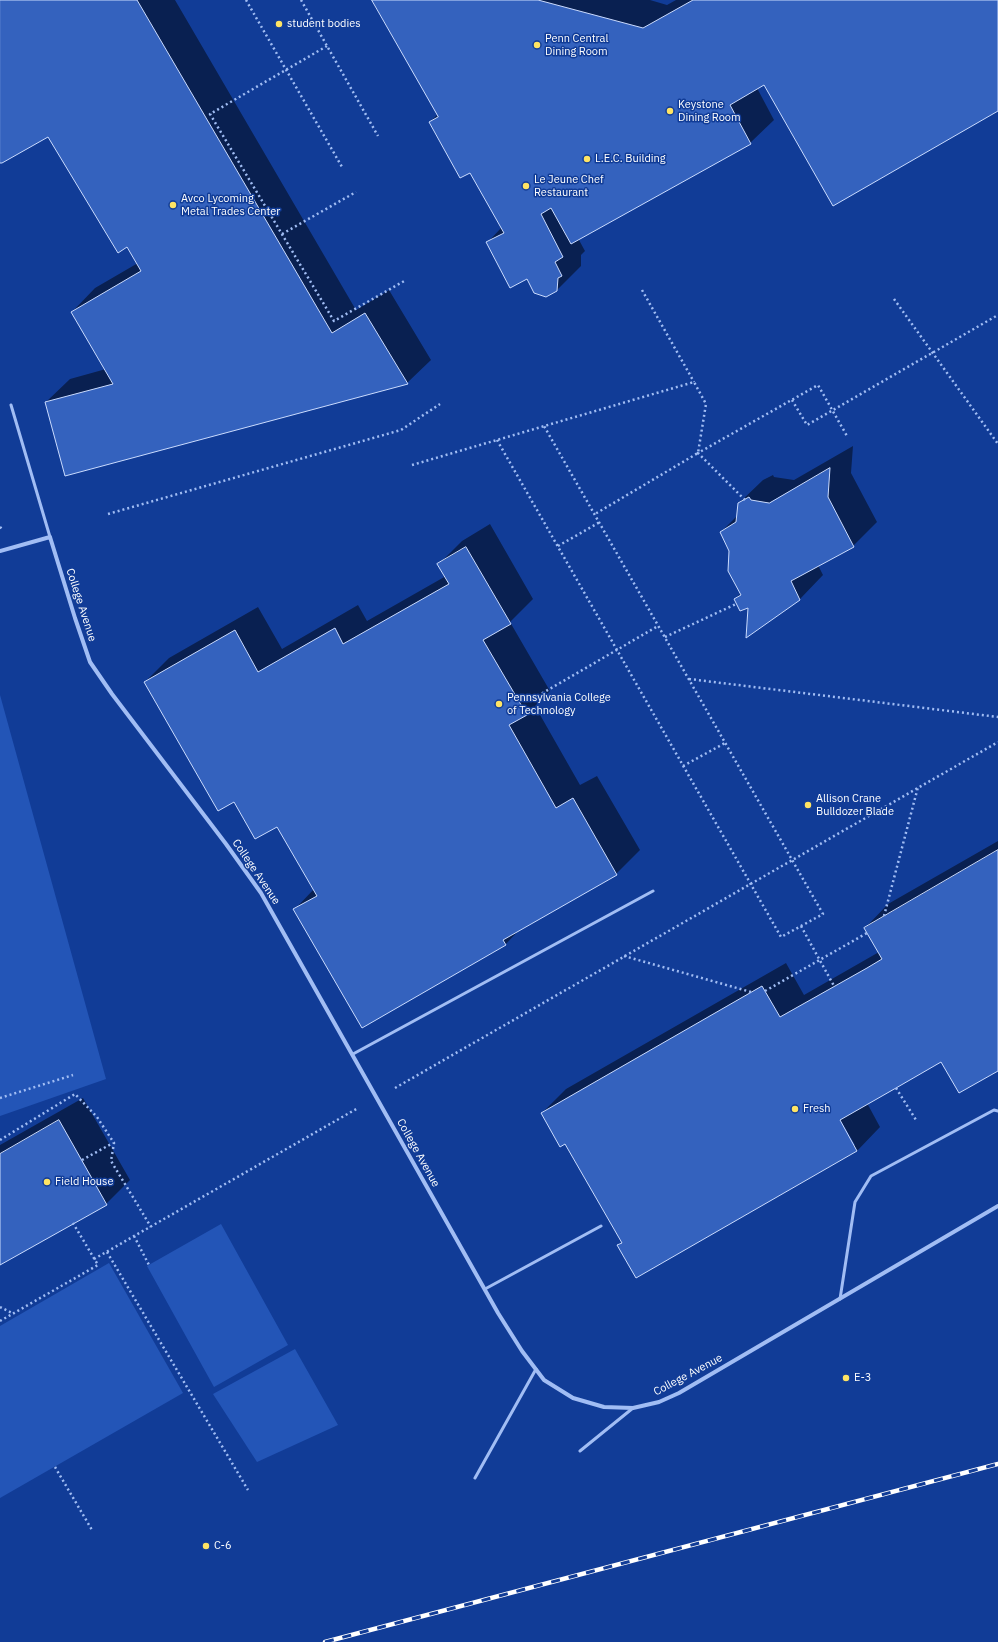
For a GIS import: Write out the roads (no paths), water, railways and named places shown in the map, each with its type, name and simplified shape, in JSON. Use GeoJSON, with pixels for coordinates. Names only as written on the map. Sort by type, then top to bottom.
{"type":"FeatureCollection","features":[{"type":"Feature","properties":{"kind":"street"},"geometry":{"type":"LineString","coordinates":[[0,550],[50,537]]}},
{"type":"Feature","properties":{"kind":"street","name":"College Avenue"},"geometry":{"type":"LineString","coordinates":[[50,537],[90,662],[112,694],[222,838],[261,893],[485,1289],[522,1351],[544,1380],[573,1398],[604,1407],[633,1408],[659,1402],[679,1393],[998,1206]]}},
{"type":"Feature","properties":{"kind":"lane"},"geometry":{"type":"LineString","coordinates":[[11,405],[50,537]]}},
{"type":"Feature","properties":{"kind":"lane"},"geometry":{"type":"LineString","coordinates":[[353,1054],[653,891]]}},
{"type":"Feature","properties":{"kind":"lane"},"geometry":{"type":"LineString","coordinates":[[840,1299],[855,1202],[871,1176],[994,1110],[998,1111]]}},
{"type":"Feature","properties":{"kind":"lane"},"geometry":{"type":"LineString","coordinates":[[485,1289],[601,1226]]}},
{"type":"Feature","properties":{"kind":"lane"},"geometry":{"type":"LineString","coordinates":[[475,1478],[536,1369]]}},
{"type":"Feature","properties":{"kind":"lane"},"geometry":{"type":"LineString","coordinates":[[580,1451],[633,1408]]}},
{"type":"Feature","properties":{"kind":"railway"},"geometry":{"type":"LineString","coordinates":[[325,1642],[998,1464]]}},
{"type":"Feature","properties":{"kind":"place","name":"student bodies"},"geometry":{"type":"Point","coordinates":[279,24]}},
{"type":"Feature","properties":{"kind":"place","name":"Penn Central Dining Room"},"geometry":{"type":"Point","coordinates":[537,45]}},
{"type":"Feature","properties":{"kind":"place","name":"Keystone Dining Room"},"geometry":{"type":"Point","coordinates":[670,111]}},
{"type":"Feature","properties":{"kind":"place","name":"L.E.C. Building"},"geometry":{"type":"Point","coordinates":[587,159]}},
{"type":"Feature","properties":{"kind":"place","name":"Le Jeune Chef Restaurant"},"geometry":{"type":"Point","coordinates":[526,186]}},
{"type":"Feature","properties":{"kind":"place","name":"Avco Lycoming Metal Trades Center"},"geometry":{"type":"Point","coordinates":[173,205]}},
{"type":"Feature","properties":{"kind":"place","name":"Pennsylvania College of Technology"},"geometry":{"type":"Point","coordinates":[499,704]}},
{"type":"Feature","properties":{"kind":"place","name":"Allison Crane Bulldozer Blade"},"geometry":{"type":"Point","coordinates":[808,805]}},
{"type":"Feature","properties":{"kind":"place","name":"Fresh"},"geometry":{"type":"Point","coordinates":[795,1109]}},
{"type":"Feature","properties":{"kind":"place","name":"Field House"},"geometry":{"type":"Point","coordinates":[47,1182]}},
{"type":"Feature","properties":{"kind":"place","name":"E-3"},"geometry":{"type":"Point","coordinates":[846,1378]}},
{"type":"Feature","properties":{"kind":"place","name":"C-6"},"geometry":{"type":"Point","coordinates":[206,1546]}}]}
